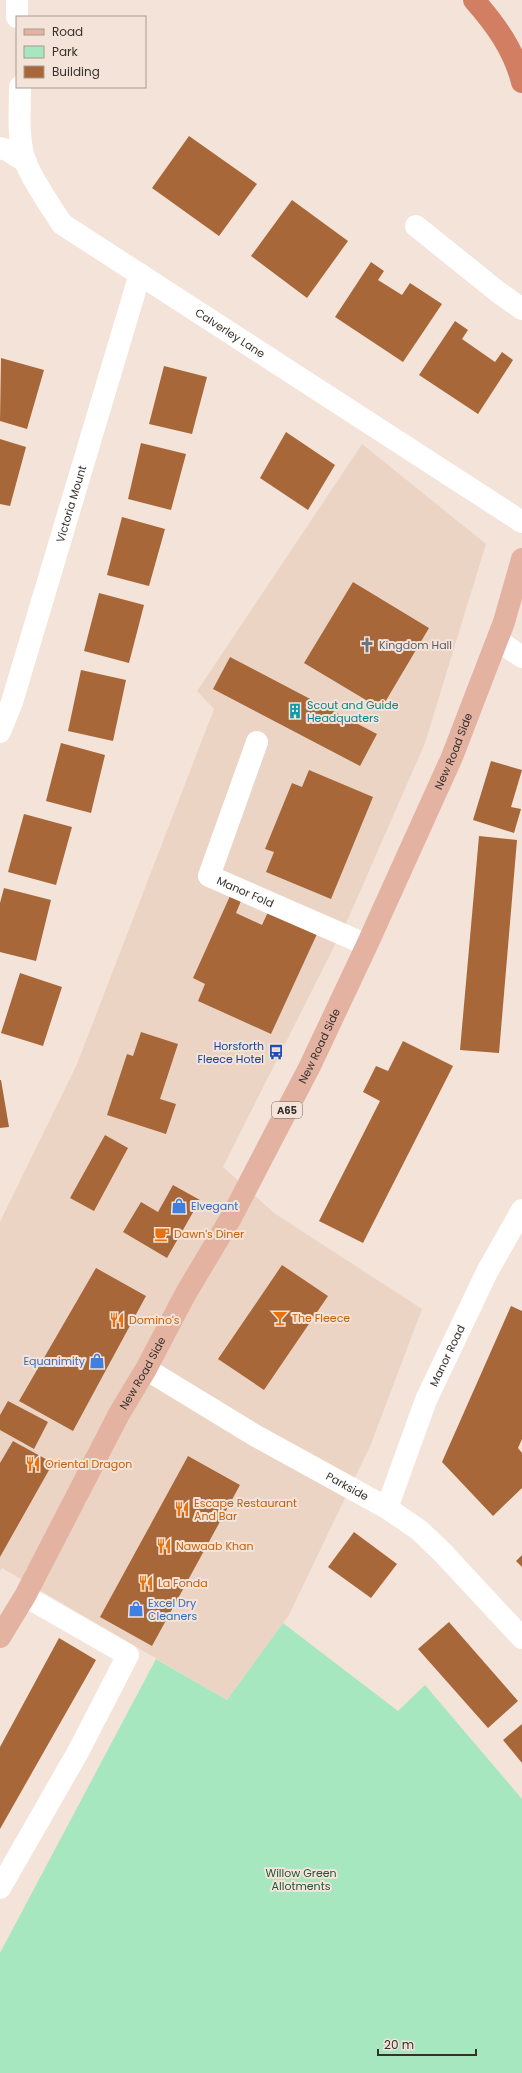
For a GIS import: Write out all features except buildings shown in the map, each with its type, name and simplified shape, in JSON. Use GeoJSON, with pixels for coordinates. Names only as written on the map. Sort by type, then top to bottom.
{"type":"FeatureCollection","features":[{"type":"Feature","properties":{"kind":"highway"},"geometry":{"type":"LineString","coordinates":[[474,0],[498,28],[518,66],[522,82]]}},
{"type":"Feature","properties":{"kind":"main road","name":"New Road Side"},"geometry":{"type":"LineString","coordinates":[[0,1637],[25,1596],[119,1414],[146,1369],[186,1293],[232,1216],[310,1066],[367,946],[452,757],[497,640],[522,564]]}},
{"type":"Feature","properties":{"kind":"street"},"geometry":{"type":"LineString","coordinates":[[17,0],[17,16]]}},
{"type":"Feature","properties":{"kind":"street","name":"Calverley Lane"},"geometry":{"type":"LineString","coordinates":[[20,88],[21,137],[26,162],[40,190],[62,224],[522,522]]}},
{"type":"Feature","properties":{"kind":"street"},"geometry":{"type":"LineString","coordinates":[[0,148],[8,150],[26,162]]}},
{"type":"Feature","properties":{"kind":"street"},"geometry":{"type":"LineString","coordinates":[[416,226],[498,292],[522,309]]}},
{"type":"Feature","properties":{"kind":"street","name":"Victoria Mount"},"geometry":{"type":"LineString","coordinates":[[0,732],[12,702],[140,274]]}},
{"type":"Feature","properties":{"kind":"street"},"geometry":{"type":"LineString","coordinates":[[497,640],[522,656]]}},
{"type":"Feature","properties":{"kind":"street","name":"Manor Fold"},"geometry":{"type":"LineString","coordinates":[[257,742],[209,876],[367,946]]}},
{"type":"Feature","properties":{"kind":"street","name":"Manor Road"},"geometry":{"type":"LineString","coordinates":[[387,1508],[426,1400],[487,1272],[522,1213]]}},
{"type":"Feature","properties":{"kind":"street","name":"Parkside"},"geometry":{"type":"LineString","coordinates":[[146,1369],[256,1436],[387,1508],[419,1530],[443,1552],[522,1638]]}},
{"type":"Feature","properties":{"kind":"street"},"geometry":{"type":"LineString","coordinates":[[0,1888],[78,1752],[128,1655],[25,1596]]}},
{"type":"Feature","properties":{"kind":"shaded area"},"geometry":{"type":"Polygon","coordinates":[[[362,444],[486,544],[425,743],[348,919],[223,1167],[274,1213],[422,1309],[371,1444],[289,1615],[227,1700],[2,1568],[0,1571],[0,1222],[77,1064],[214,709],[197,691],[362,444]]]}},
{"type":"Feature","properties":{"kind":"green space","name":"Willow Green Allotments"},"geometry":{"type":"Polygon","coordinates":[[[283,1623],[398,1711],[425,1685],[522,1799],[522,2073],[0,2073],[0,1953],[156,1659],[227,1700],[283,1623]]]}},
{"type":"Feature","properties":{"kind":"place","name":"Kingdom Hall"},"geometry":{"type":"Point","coordinates":[367,645]}},
{"type":"Feature","properties":{"kind":"place","name":"Scout and Guide Headquaters"},"geometry":{"type":"Point","coordinates":[295,711]}},
{"type":"Feature","properties":{"kind":"place","name":"Horsforth Fleece Hotel"},"geometry":{"type":"Point","coordinates":[276,1052]}},
{"type":"Feature","properties":{"kind":"place","name":"Elvegant"},"geometry":{"type":"Point","coordinates":[179,1206]}},
{"type":"Feature","properties":{"kind":"place","name":"Dawn's Diner"},"geometry":{"type":"Point","coordinates":[162,1234]}},
{"type":"Feature","properties":{"kind":"place","name":"The Fleece"},"geometry":{"type":"Point","coordinates":[280,1318]}},
{"type":"Feature","properties":{"kind":"place","name":"Domino's"},"geometry":{"type":"Point","coordinates":[117,1320]}},
{"type":"Feature","properties":{"kind":"place","name":"Equanimity"},"geometry":{"type":"Point","coordinates":[97,1361]}},
{"type":"Feature","properties":{"kind":"place","name":"Oriental Dragon"},"geometry":{"type":"Point","coordinates":[33,1464]}},
{"type":"Feature","properties":{"kind":"place","name":"Escape Restaurant And Bar"},"geometry":{"type":"Point","coordinates":[182,1509]}},
{"type":"Feature","properties":{"kind":"place","name":"Nawaab Khan"},"geometry":{"type":"Point","coordinates":[164,1546]}},
{"type":"Feature","properties":{"kind":"place","name":"La Fonda"},"geometry":{"type":"Point","coordinates":[146,1583]}},
{"type":"Feature","properties":{"kind":"place","name":"Excel Dry Cleaners"},"geometry":{"type":"Point","coordinates":[136,1609]}}]}
